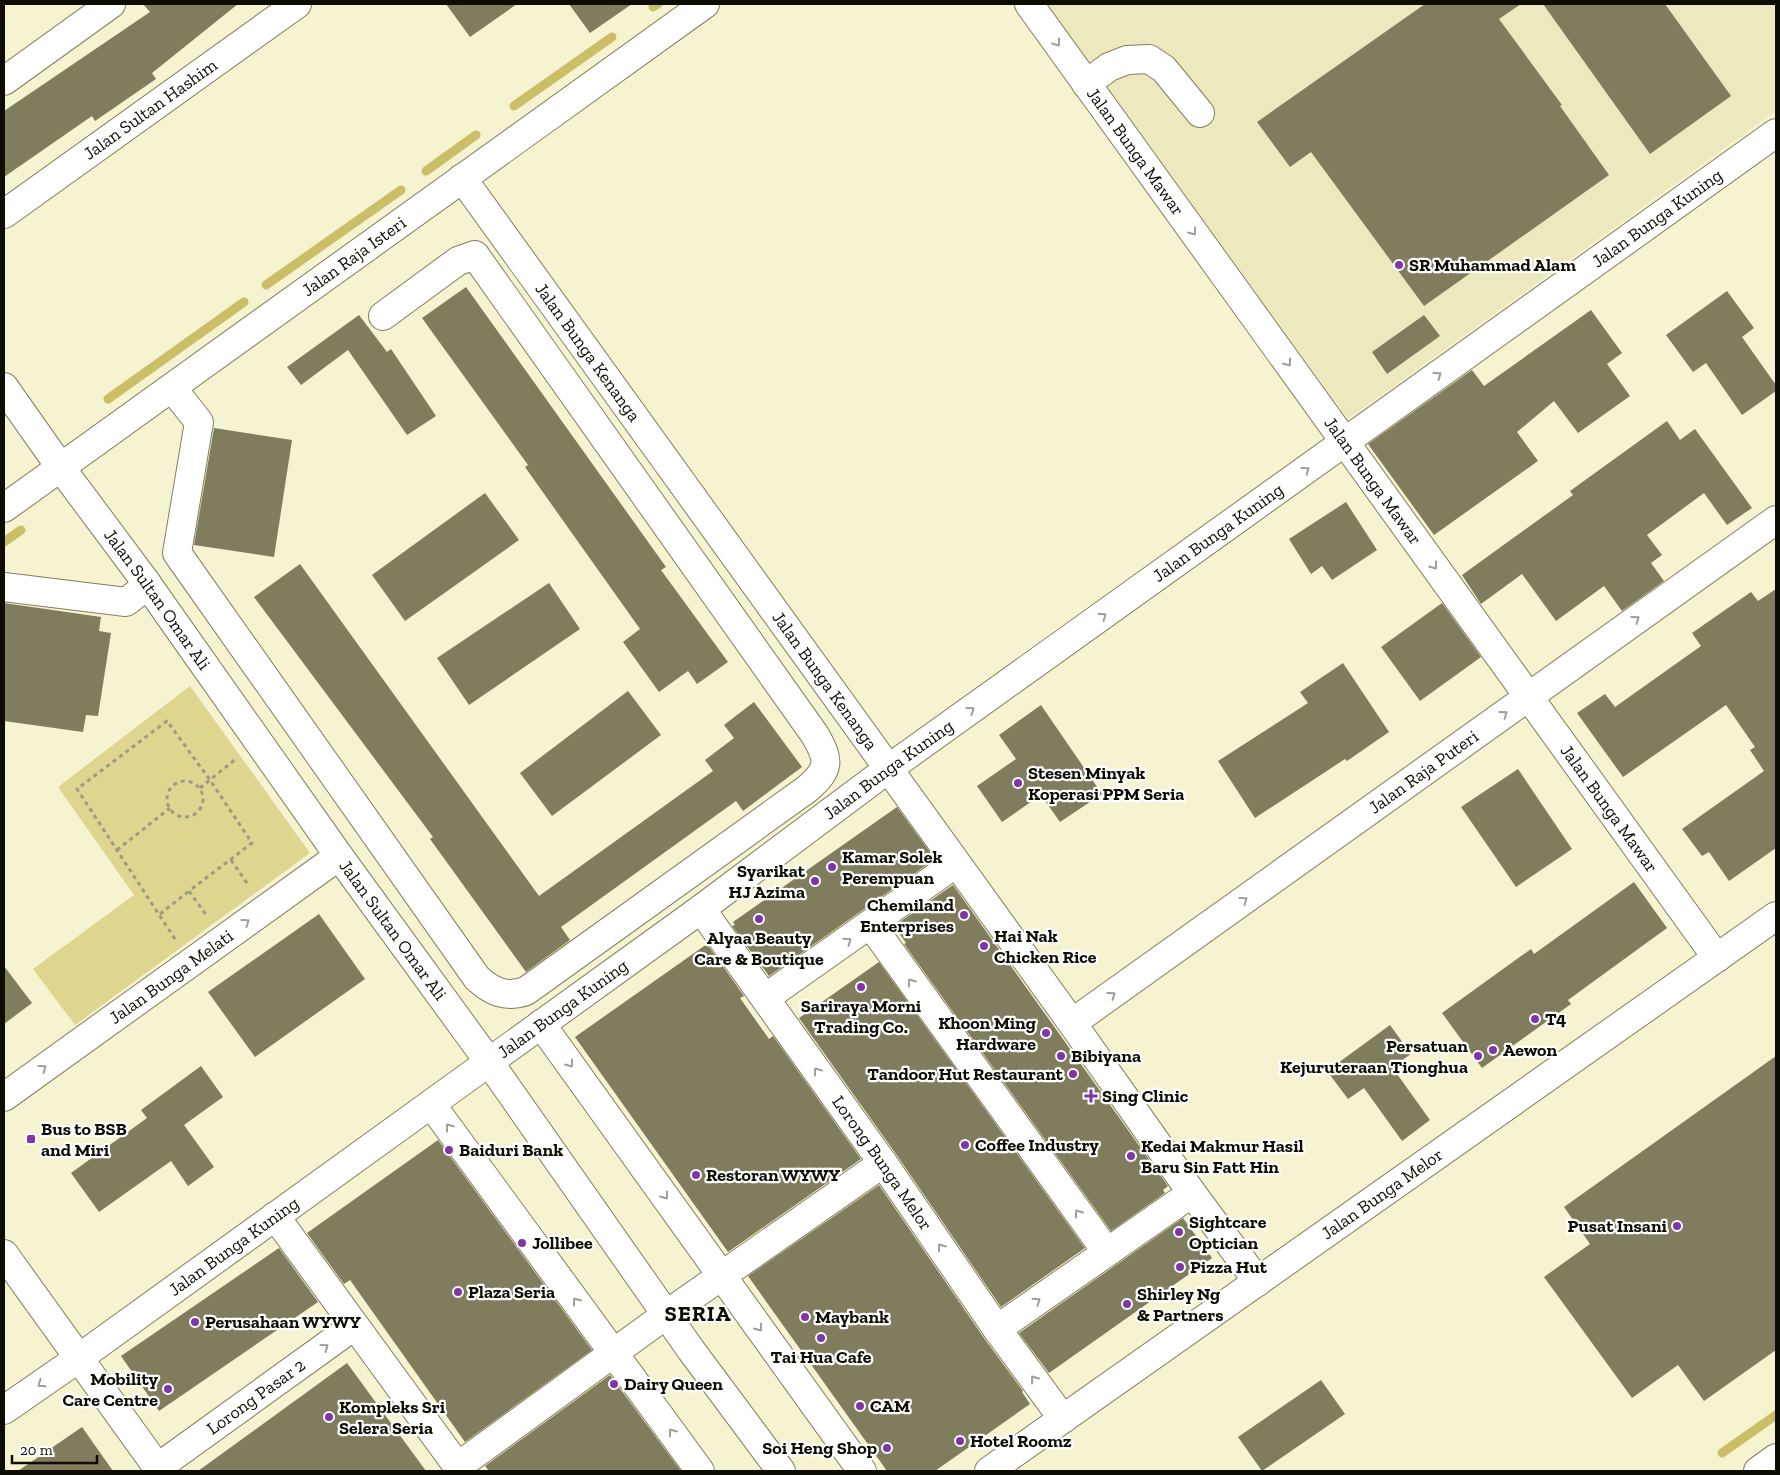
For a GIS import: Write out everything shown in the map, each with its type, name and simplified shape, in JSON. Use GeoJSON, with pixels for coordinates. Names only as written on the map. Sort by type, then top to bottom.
{"type":"FeatureCollection","features":[{"type":"Feature","properties":{"kind":"street"},"geometry":{"type":"LineString","coordinates":[[4,81],[110,4]]}},
{"type":"Feature","properties":{"kind":"street","name":"Jalan Sultan Hashim"},"geometry":{"type":"LineString","coordinates":[[4,214],[297,4]]}},
{"type":"Feature","properties":{"kind":"street","name":"Jalan Raja Isteri"},"geometry":{"type":"LineString","coordinates":[[4,508],[705,4]]}},
{"type":"Feature","properties":{"kind":"street","name":"Jalan Bunga Mawar"},"geometry":{"type":"LineString","coordinates":[[1029,4],[1717,958]]}},
{"type":"Feature","properties":{"kind":"street"},"geometry":{"type":"LineString","coordinates":[[1086,84],[1109,67],[1127,60],[1149,59],[1164,70],[1200,113]]}},
{"type":"Feature","properties":{"kind":"street","name":"Jalan Bunga Kuning"},"geometry":{"type":"LineString","coordinates":[[4,1410],[702,909],[888,769],[1776,133]]}},
{"type":"Feature","properties":{"kind":"street","name":"Jalan Bunga Kenanga"},"geometry":{"type":"LineString","coordinates":[[462,178],[1258,1282]]}},
{"type":"Feature","properties":{"kind":"street"},"geometry":{"type":"LineString","coordinates":[[177,553],[477,978],[486,986],[501,993],[515,995],[526,991],[784,806],[820,777],[826,765],[823,748],[815,735],[475,254],[458,261],[382,316]]}},
{"type":"Feature","properties":{"kind":"street","name":"Jalan Sultan Omar Ali"},"geometry":{"type":"LineString","coordinates":[[4,387],[61,468],[146,581],[339,856],[490,1062],[667,1314],[781,1471]]}},
{"type":"Feature","properties":{"kind":"street"},"geometry":{"type":"LineString","coordinates":[[4,587],[126,602],[177,553],[199,422],[172,388]]}},
{"type":"Feature","properties":{"kind":"street","name":"Jalan Raja Puteri"},"geometry":{"type":"LineString","coordinates":[[1072,1023],[1776,520]]}},
{"type":"Feature","properties":{"kind":"street","name":"Jalan Bunga Melati"},"geometry":{"type":"LineString","coordinates":[[4,1097],[339,856]]}},
{"type":"Feature","properties":{"kind":"street"},"geometry":{"type":"LineString","coordinates":[[765,998],[956,864]]}},
{"type":"Feature","properties":{"kind":"street","name":"Lorong Bunga Melor"},"geometry":{"type":"LineString","coordinates":[[702,909],[883,1163],[997,1329],[1063,1419]]}},
{"type":"Feature","properties":{"kind":"street","name":"Jalan Bunga Melor"},"geometry":{"type":"LineString","coordinates":[[989,1471],[1776,916]]}},
{"type":"Feature","properties":{"kind":"street"},"geometry":{"type":"LineString","coordinates":[[871,925],[1106,1252]]}},
{"type":"Feature","properties":{"kind":"street"},"geometry":{"type":"LineString","coordinates":[[542,1024],[862,1471]]}},
{"type":"Feature","properties":{"kind":"street"},"geometry":{"type":"LineString","coordinates":[[431,1104],[700,1471]]}},
{"type":"Feature","properties":{"kind":"street"},"geometry":{"type":"LineString","coordinates":[[275,1216],[459,1469],[667,1314],[883,1163]]}},
{"type":"Feature","properties":{"kind":"street"},"geometry":{"type":"LineString","coordinates":[[997,1329],[1192,1193]]}},
{"type":"Feature","properties":{"kind":"street"},"geometry":{"type":"LineString","coordinates":[[4,1254],[159,1470]]}},
{"type":"Feature","properties":{"kind":"street","name":"Lorong Pasar 2"},"geometry":{"type":"LineString","coordinates":[[159,1470],[354,1326]]}},
{"type":"Feature","properties":{"kind":"street"},"geometry":{"type":"LineString","coordinates":[[1758,1471],[1776,1458]]}},
{"type":"Feature","properties":{"kind":"path"},"geometry":{"type":"LineString","coordinates":[[160,914],[252,843],[210,780],[167,721],[77,789],[117,850],[176,938],[169,944]]}},
{"type":"Feature","properties":{"kind":"path"},"geometry":{"type":"LineString","coordinates":[[200,788],[258,740]]}},
{"type":"Feature","properties":{"kind":"path"},"geometry":{"type":"LineString","coordinates":[[190,782],[200,788],[204,799],[203,805],[196,814],[184,817],[173,813],[168,803],[169,791],[178,783],[190,782]]}},
{"type":"Feature","properties":{"kind":"path"},"geometry":{"type":"LineString","coordinates":[[117,850],[170,808]]}},
{"type":"Feature","properties":{"kind":"path"},"geometry":{"type":"LineString","coordinates":[[189,891],[223,939]]}},
{"type":"Feature","properties":{"kind":"shaded area","name":"SR Muhammad Alam"},"geometry":{"type":"Polygon","coordinates":[[[1047,4],[1776,4],[1776,111],[1348,419],[1047,4]]]}},
{"type":"Feature","properties":{"kind":"shaded area"},"geometry":{"type":"Polygon","coordinates":[[[190,686],[310,853],[75,1025],[33,969],[134,895],[58,787],[190,686]]]}},
{"type":"Feature","properties":{"kind":"building"},"geometry":{"type":"Polygon","coordinates":[[[143,4],[238,4],[152,73],[156,79],[95,121],[92,116],[4,177],[4,111],[150,12],[143,4]]]}},
{"type":"Feature","properties":{"kind":"building"},"geometry":{"type":"Polygon","coordinates":[[[446,4],[517,4],[470,37],[446,4]]]}},
{"type":"Feature","properties":{"kind":"building"},"geometry":{"type":"Polygon","coordinates":[[[569,4],[632,4],[590,33],[569,4]]]}},
{"type":"Feature","properties":{"kind":"building"},"geometry":{"type":"Polygon","coordinates":[[[1425,4],[1521,4],[1499,19],[1562,105],[1560,106],[1609,175],[1424,306],[1311,152],[1290,167],[1257,122],[1425,4]]]}},
{"type":"Feature","properties":{"kind":"building"},"geometry":{"type":"Polygon","coordinates":[[[1543,4],[1665,4],[1731,96],[1650,154],[1543,4]]]}},
{"type":"Feature","properties":{"kind":"building"},"geometry":{"type":"Polygon","coordinates":[[[466,287],[666,567],[661,570],[728,662],[697,684],[688,671],[659,692],[623,642],[640,629],[525,467],[528,465],[422,318],[466,287]]]}},
{"type":"Feature","properties":{"kind":"building"},"geometry":{"type":"Polygon","coordinates":[[[1727,291],[1754,328],[1742,337],[1776,385],[1776,391],[1742,415],[1706,363],[1693,372],[1666,335],[1727,291]]]}},
{"type":"Feature","properties":{"kind":"building"},"geometry":{"type":"Polygon","coordinates":[[[1591,310],[1622,353],[1607,364],[1630,396],[1578,433],[1554,401],[1517,432],[1538,461],[1434,535],[1368,444],[1472,370],[1484,386],[1591,310]]]}},
{"type":"Feature","properties":{"kind":"building"},"geometry":{"type":"Polygon","coordinates":[[[359,315],[387,352],[391,349],[436,416],[407,435],[348,350],[301,385],[287,367],[359,315]]]}},
{"type":"Feature","properties":{"kind":"building"},"geometry":{"type":"Polygon","coordinates":[[[1424,315],[1440,336],[1387,374],[1372,352],[1424,315]]]}},
{"type":"Feature","properties":{"kind":"building"},"geometry":{"type":"Polygon","coordinates":[[[1667,421],[1680,440],[1695,429],[1752,508],[1727,525],[1704,493],[1647,535],[1662,555],[1651,563],[1664,581],[1622,611],[1604,586],[1556,621],[1522,574],[1481,604],[1462,575],[1573,495],[1570,491],[1667,421]]]}},
{"type":"Feature","properties":{"kind":"building"},"geometry":{"type":"Polygon","coordinates":[[[214,428],[292,440],[274,557],[194,545],[214,428]]]}},
{"type":"Feature","properties":{"kind":"building"},"geometry":{"type":"Polygon","coordinates":[[[485,493],[519,540],[405,621],[372,575],[485,493]]]}},
{"type":"Feature","properties":{"kind":"building"},"geometry":{"type":"Polygon","coordinates":[[[1346,502],[1377,550],[1332,580],[1322,566],[1311,574],[1289,539],[1346,502]]]}},
{"type":"Feature","properties":{"kind":"building"},"geometry":{"type":"Polygon","coordinates":[[[300,564],[539,896],[713,771],[705,760],[734,738],[724,725],[754,702],[802,767],[743,811],[736,801],[561,927],[570,940],[526,972],[430,839],[433,837],[254,597],[300,564]]]}},
{"type":"Feature","properties":{"kind":"building"},"geometry":{"type":"Polygon","coordinates":[[[549,583],[580,629],[469,705],[437,658],[549,583]]]}},
{"type":"Feature","properties":{"kind":"building"},"geometry":{"type":"Polygon","coordinates":[[[1776,589],[1776,848],[1729,881],[1709,852],[1702,856],[1682,829],[1764,771],[1750,750],[1755,747],[1726,705],[1623,777],[1577,713],[1605,694],[1615,707],[1701,646],[1692,633],[1751,592],[1758,601],[1776,589]]]}},
{"type":"Feature","properties":{"kind":"building"},"geometry":{"type":"Polygon","coordinates":[[[4,603],[101,617],[99,631],[111,633],[98,716],[86,715],[83,732],[4,721],[4,603]]]}},
{"type":"Feature","properties":{"kind":"building"},"geometry":{"type":"Polygon","coordinates":[[[1442,603],[1481,657],[1420,701],[1381,647],[1442,603]]]}},
{"type":"Feature","properties":{"kind":"building"},"geometry":{"type":"Polygon","coordinates":[[[1343,663],[1389,732],[1347,761],[1345,759],[1255,818],[1218,761],[1308,703],[1300,692],[1343,663]]]}},
{"type":"Feature","properties":{"kind":"building"},"geometry":{"type":"Polygon","coordinates":[[[628,691],[661,735],[552,816],[520,773],[628,691]]]}},
{"type":"Feature","properties":{"kind":"building"},"geometry":{"type":"Polygon","coordinates":[[[1041,705],[1102,794],[1060,822],[1041,795],[1002,822],[977,786],[1016,759],[999,735],[1041,705]]]}},
{"type":"Feature","properties":{"kind":"building"},"geometry":{"type":"Polygon","coordinates":[[[1518,769],[1572,849],[1516,887],[1461,807],[1518,769]]]}},
{"type":"Feature","properties":{"kind":"building"},"geometry":{"type":"Polygon","coordinates":[[[897,807],[935,859],[769,976],[732,926],[735,925],[733,922],[897,807]]]}},
{"type":"Feature","properties":{"kind":"building"},"geometry":{"type":"Polygon","coordinates":[[[1634,882],[1667,928],[1568,1000],[1571,1004],[1482,1068],[1442,1013],[1531,949],[1534,954],[1634,882]]]}},
{"type":"Feature","properties":{"kind":"building"},"geometry":{"type":"Polygon","coordinates":[[[953,885],[1168,1186],[1163,1190],[1165,1193],[1111,1231],[904,944],[906,943],[894,926],[953,885]]]}},
{"type":"Feature","properties":{"kind":"building"},"geometry":{"type":"Polygon","coordinates":[[[319,914],[365,979],[255,1057],[208,992],[319,914]]]}},
{"type":"Feature","properties":{"kind":"building"},"geometry":{"type":"Polygon","coordinates":[[[707,944],[744,996],[740,998],[769,1039],[773,1036],[861,1159],[728,1252],[575,1037],[707,944]]]}},
{"type":"Feature","properties":{"kind":"building"},"geometry":{"type":"Polygon","coordinates":[[[879,962],[1085,1248],[1001,1307],[896,1154],[799,1018],[879,962]]]}},
{"type":"Feature","properties":{"kind":"building"},"geometry":{"type":"Polygon","coordinates":[[[4,966],[32,1003],[4,1024],[4,966]]]}},
{"type":"Feature","properties":{"kind":"building"},"geometry":{"type":"Polygon","coordinates":[[[1390,1025],[1411,1054],[1392,1067],[1430,1120],[1402,1141],[1364,1088],[1348,1099],[1327,1071],[1390,1025]]]}},
{"type":"Feature","properties":{"kind":"building","name":"Pusat Insani"},"geometry":{"type":"Polygon","coordinates":[[[1776,1056],[1776,1350],[1704,1401],[1678,1365],[1632,1398],[1544,1277],[1590,1244],[1564,1207],[1776,1056]]]}},
{"type":"Feature","properties":{"kind":"building"},"geometry":{"type":"Polygon","coordinates":[[[201,1066],[223,1097],[184,1125],[214,1167],[188,1186],[171,1161],[99,1212],[71,1173],[147,1118],[141,1110],[201,1066]]]}},
{"type":"Feature","properties":{"kind":"building","name":"Plaza Seria"},"geometry":{"type":"Polygon","coordinates":[[[438,1140],[592,1350],[465,1442],[350,1280],[344,1284],[307,1233],[438,1140]]]}},
{"type":"Feature","properties":{"kind":"building"},"geometry":{"type":"Polygon","coordinates":[[[879,1185],[984,1338],[1023,1391],[1030,1404],[935,1471],[887,1471],[748,1276],[879,1185]]]}},
{"type":"Feature","properties":{"kind":"building"},"geometry":{"type":"Polygon","coordinates":[[[1183,1218],[1212,1258],[1049,1373],[1019,1333],[1183,1218]]]}},
{"type":"Feature","properties":{"kind":"building"},"geometry":{"type":"Polygon","coordinates":[[[279,1248],[318,1302],[159,1411],[121,1356],[279,1248]]]}},
{"type":"Feature","properties":{"kind":"building","name":"Kompleks Sri Selera Seria"},"geometry":{"type":"Polygon","coordinates":[[[347,1363],[426,1471],[198,1471],[347,1363]]]}},
{"type":"Feature","properties":{"kind":"building"},"geometry":{"type":"Polygon","coordinates":[[[610,1375],[681,1471],[489,1471],[485,1466],[610,1375]]]}},
{"type":"Feature","properties":{"kind":"building"},"geometry":{"type":"Polygon","coordinates":[[[1321,1380],[1345,1414],[1262,1471],[1238,1437],[1321,1380]]]}},
{"type":"Feature","properties":{"kind":"building"},"geometry":{"type":"Polygon","coordinates":[[[82,1427],[113,1471],[18,1471],[82,1427]]]}},
{"type":"Feature","properties":{"kind":"waterway"},"geometry":{"type":"LineString","coordinates":[[653,7],[658,4]]}},
{"type":"Feature","properties":{"kind":"waterway"},"geometry":{"type":"LineString","coordinates":[[514,106],[612,37]]}},
{"type":"Feature","properties":{"kind":"waterway"},"geometry":{"type":"LineString","coordinates":[[426,171],[476,135]]}},
{"type":"Feature","properties":{"kind":"waterway"},"geometry":{"type":"LineString","coordinates":[[266,285],[401,190]]}},
{"type":"Feature","properties":{"kind":"waterway"},"geometry":{"type":"LineString","coordinates":[[108,399],[244,302]]}},
{"type":"Feature","properties":{"kind":"waterway"},"geometry":{"type":"LineString","coordinates":[[4,542],[21,530]]}},
{"type":"Feature","properties":{"kind":"waterway"},"geometry":{"type":"LineString","coordinates":[[1722,1453],[1776,1415]]}},
{"type":"Feature","properties":{"kind":"place","name":"SR Muhammad Alam"},"geometry":{"type":"Point","coordinates":[1399,265]}},
{"type":"Feature","properties":{"kind":"place","name":"Stesen Minyak Koperasi PPM Seria"},"geometry":{"type":"Point","coordinates":[1018,783]}},
{"type":"Feature","properties":{"kind":"place","name":"Kamar Solek Perempuan"},"geometry":{"type":"Point","coordinates":[832,867]}},
{"type":"Feature","properties":{"kind":"place","name":"Syarikat HJ Azima"},"geometry":{"type":"Point","coordinates":[815,881]}},
{"type":"Feature","properties":{"kind":"place","name":"Chemiland Enterprises"},"geometry":{"type":"Point","coordinates":[964,915]}},
{"type":"Feature","properties":{"kind":"place","name":"Alyaa Beauty Care & Boutique"},"geometry":{"type":"Point","coordinates":[759,919]}},
{"type":"Feature","properties":{"kind":"place","name":"Hai Nak Chicken Rice"},"geometry":{"type":"Point","coordinates":[984,946]}},
{"type":"Feature","properties":{"kind":"place","name":"Sariraya Morni Trading Co."},"geometry":{"type":"Point","coordinates":[861,987]}},
{"type":"Feature","properties":{"kind":"place","name":"T4"},"geometry":{"type":"Point","coordinates":[1535,1019]}},
{"type":"Feature","properties":{"kind":"place","name":"Khoon Ming Hardware"},"geometry":{"type":"Point","coordinates":[1046,1033]}},
{"type":"Feature","properties":{"kind":"place","name":"Aewon"},"geometry":{"type":"Point","coordinates":[1493,1050]}},
{"type":"Feature","properties":{"kind":"place","name":"Bibiyana"},"geometry":{"type":"Point","coordinates":[1061,1056]}},
{"type":"Feature","properties":{"kind":"place","name":"Persatuan Kejuruteraan Tionghua"},"geometry":{"type":"Point","coordinates":[1478,1056]}},
{"type":"Feature","properties":{"kind":"place","name":"Tandoor Hut Restaurant"},"geometry":{"type":"Point","coordinates":[1073,1074]}},
{"type":"Feature","properties":{"kind":"place","name":"Sing Clinic"},"geometry":{"type":"Point","coordinates":[1091,1096]}},
{"type":"Feature","properties":{"kind":"place","name":"Bus to BSB and Miri"},"geometry":{"type":"Point","coordinates":[31,1139]}},
{"type":"Feature","properties":{"kind":"place","name":"Coffee Industry"},"geometry":{"type":"Point","coordinates":[965,1145]}},
{"type":"Feature","properties":{"kind":"place","name":"Baiduri Bank"},"geometry":{"type":"Point","coordinates":[449,1150]}},
{"type":"Feature","properties":{"kind":"place","name":"Kedai Makmur Hasil Baru Sin Fatt Hin"},"geometry":{"type":"Point","coordinates":[1131,1156]}},
{"type":"Feature","properties":{"kind":"place","name":"Restoran WYWY"},"geometry":{"type":"Point","coordinates":[696,1175]}},
{"type":"Feature","properties":{"kind":"place","name":"Pusat Insani"},"geometry":{"type":"Point","coordinates":[1677,1226]}},
{"type":"Feature","properties":{"kind":"place","name":"Sightcare Optician"},"geometry":{"type":"Point","coordinates":[1179,1232]}},
{"type":"Feature","properties":{"kind":"place","name":"Jollibee"},"geometry":{"type":"Point","coordinates":[522,1243]}},
{"type":"Feature","properties":{"kind":"place","name":"Pizza Hut"},"geometry":{"type":"Point","coordinates":[1180,1267]}},
{"type":"Feature","properties":{"kind":"place","name":"Plaza Seria"},"geometry":{"type":"Point","coordinates":[458,1292]}},
{"type":"Feature","properties":{"kind":"place","name":"Shirley Ng & Partners"},"geometry":{"type":"Point","coordinates":[1127,1304]}},
{"type":"Feature","properties":{"kind":"place","name":"Maybank"},"geometry":{"type":"Point","coordinates":[805,1317]}},
{"type":"Feature","properties":{"kind":"place","name":"Perusahaan WYWY"},"geometry":{"type":"Point","coordinates":[195,1322]}},
{"type":"Feature","properties":{"kind":"place","name":"Tai Hua Cafe"},"geometry":{"type":"Point","coordinates":[821,1338]}},
{"type":"Feature","properties":{"kind":"place","name":"Dairy Queen"},"geometry":{"type":"Point","coordinates":[614,1384]}},
{"type":"Feature","properties":{"kind":"place","name":"Mobility Care Centre"},"geometry":{"type":"Point","coordinates":[168,1389]}},
{"type":"Feature","properties":{"kind":"place","name":"CAM"},"geometry":{"type":"Point","coordinates":[860,1406]}},
{"type":"Feature","properties":{"kind":"place","name":"Kompleks Sri Selera Seria"},"geometry":{"type":"Point","coordinates":[329,1417]}},
{"type":"Feature","properties":{"kind":"place","name":"Hotel Roomz"},"geometry":{"type":"Point","coordinates":[960,1441]}},
{"type":"Feature","properties":{"kind":"place","name":"Soi Heng Shop"},"geometry":{"type":"Point","coordinates":[887,1448]}},
{"type":"Feature","properties":{"kind":"district","name":"SERIA"},"geometry":{"type":"Point","coordinates":[698,1313]}}]}
